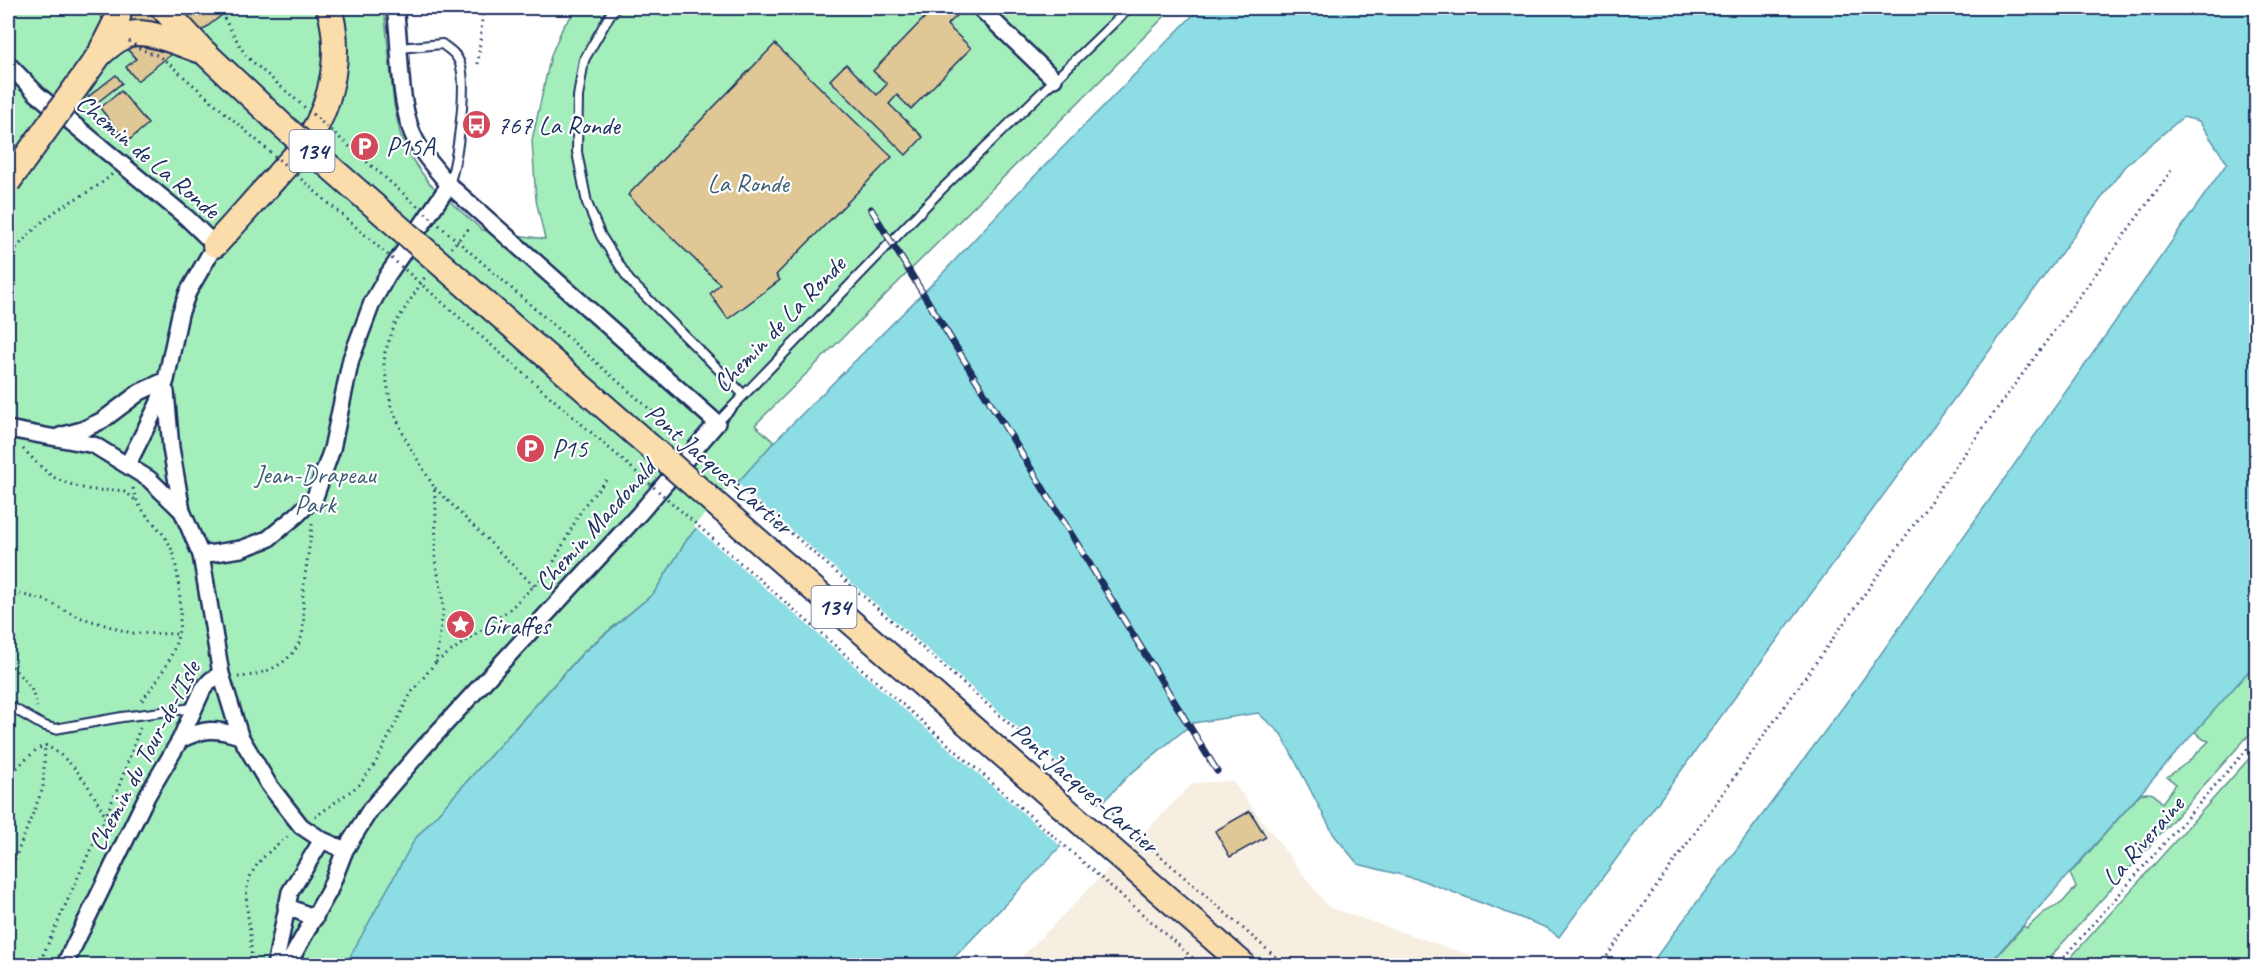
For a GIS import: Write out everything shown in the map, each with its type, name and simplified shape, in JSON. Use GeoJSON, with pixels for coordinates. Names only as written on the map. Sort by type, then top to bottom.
{"type":"FeatureCollection","features":[{"type":"Feature","properties":{"kind":"main road"},"geometry":{"type":"LineString","coordinates":[[8,182],[100,54],[118,17],[119,8]]}},
{"type":"Feature","properties":{"kind":"main road","name":"Pont Jacques-Cartier"},"geometry":{"type":"LineString","coordinates":[[163,8],[204,52],[276,119],[1245,966]]}},
{"type":"Feature","properties":{"kind":"main road"},"geometry":{"type":"LineString","coordinates":[[183,8],[204,52]]}},
{"type":"Feature","properties":{"kind":"main road"},"geometry":{"type":"LineString","coordinates":[[215,245],[310,137],[330,89],[334,68],[334,30],[329,8]]}},
{"type":"Feature","properties":{"kind":"main road"},"geometry":{"type":"LineString","coordinates":[[100,54],[125,35],[136,32],[204,52]]}},
{"type":"Feature","properties":{"kind":"street","name":"Chemin de La Ronde"},"geometry":{"type":"LineString","coordinates":[[395,8],[404,104],[410,129],[422,151],[449,185],[717,423]]}},
{"type":"Feature","properties":{"kind":"street"},"geometry":{"type":"LineString","coordinates":[[980,8],[1054,79]]}},
{"type":"Feature","properties":{"kind":"street","name":"Chemin de La Ronde"},"geometry":{"type":"LineString","coordinates":[[8,64],[37,94],[187,218],[215,245],[188,292],[180,314],[166,380],[158,404],[128,464]]}},
{"type":"Feature","properties":{"kind":"street"},"geometry":{"type":"LineString","coordinates":[[201,555],[241,549],[268,538],[315,497],[332,449],[351,359],[372,303],[387,276],[449,185]]}},
{"type":"Feature","properties":{"kind":"street"},"geometry":{"type":"LineString","coordinates":[[57,437],[82,430],[103,420],[140,392],[166,380],[171,448],[182,511]]}},
{"type":"Feature","properties":{"kind":"street","name":"Chemin Macdonald"},"geometry":{"type":"LineString","coordinates":[[287,966],[329,891],[345,850],[370,810],[424,747],[639,514],[717,423]]}},
{"type":"Feature","properties":{"kind":"street","name":"Chemin du Tour-de-l'Isle"},"geometry":{"type":"LineString","coordinates":[[8,429],[94,445],[149,479],[182,511],[201,555],[221,674],[203,689],[180,740],[147,796],[64,966]]}},
{"type":"Feature","properties":{"kind":"street"},"geometry":{"type":"LineString","coordinates":[[221,674],[240,736],[269,785],[301,826],[322,840],[345,850]]}},
{"type":"Feature","properties":{"kind":"street"},"geometry":{"type":"LineString","coordinates":[[180,740],[196,731],[207,730],[222,730],[240,736]]}},
{"type":"Feature","properties":{"kind":"street"},"geometry":{"type":"LineString","coordinates":[[275,966],[290,892],[322,840]]}},
{"type":"Feature","properties":{"kind":"street"},"geometry":{"type":"LineString","coordinates":[[286,906],[315,918]]}},
{"type":"Feature","properties":{"kind":"lane"},"geometry":{"type":"LineString","coordinates":[[616,8],[584,60],[578,97],[576,152],[587,203],[601,236],[629,280],[744,395]]}},
{"type":"Feature","properties":{"kind":"lane","name":"Chemin de La Ronde"},"geometry":{"type":"LineString","coordinates":[[717,423],[941,190],[1129,8]]}},
{"type":"Feature","properties":{"kind":"lane"},"geometry":{"type":"LineString","coordinates":[[400,48],[442,44],[456,54],[460,63],[463,75],[462,100],[455,170],[449,185]]}},
{"type":"Feature","properties":{"kind":"lane"},"geometry":{"type":"LineString","coordinates":[[8,705],[42,725],[55,729],[135,715],[193,708]]}},
{"type":"Feature","properties":{"kind":"path","name":"Pont Jacques-Cartier"},"geometry":{"type":"LineString","coordinates":[[218,8],[246,56],[1286,966]]}},
{"type":"Feature","properties":{"kind":"path"},"geometry":{"type":"LineString","coordinates":[[478,64],[483,8]]}},
{"type":"Feature","properties":{"kind":"path"},"geometry":{"type":"LineString","coordinates":[[129,41],[141,50],[167,62],[1202,966]]}},
{"type":"Feature","properties":{"kind":"path"},"geometry":{"type":"LineString","coordinates":[[1599,966],[1972,442],[2174,167]]}},
{"type":"Feature","properties":{"kind":"path"},"geometry":{"type":"LineString","coordinates":[[8,257],[38,225],[104,182],[113,173]]}},
{"type":"Feature","properties":{"kind":"path"},"geometry":{"type":"LineString","coordinates":[[451,248],[474,222]]}},
{"type":"Feature","properties":{"kind":"path"},"geometry":{"type":"LineString","coordinates":[[431,270],[411,296],[395,324],[385,352],[384,365],[391,406],[406,440],[434,487],[534,586]]}},
{"type":"Feature","properties":{"kind":"path"},"geometry":{"type":"LineString","coordinates":[[20,447],[52,477],[66,483],[95,490],[117,489],[128,493],[166,538],[176,561],[182,603],[177,646],[164,672],[140,703],[135,715]]}},
{"type":"Feature","properties":{"kind":"path"},"geometry":{"type":"LineString","coordinates":[[128,464],[136,502]]}},
{"type":"Feature","properties":{"kind":"path"},"geometry":{"type":"LineString","coordinates":[[251,966],[251,938],[245,902],[248,880],[262,857],[359,785],[375,764],[411,693],[436,662],[508,611],[534,586],[554,562],[583,507],[606,480]]}},
{"type":"Feature","properties":{"kind":"path"},"geometry":{"type":"LineString","coordinates":[[434,487],[435,560],[442,593],[443,611],[436,662]]}},
{"type":"Feature","properties":{"kind":"path"},"geometry":{"type":"LineString","coordinates":[[221,674],[240,677],[265,671],[285,663],[297,647],[303,630],[303,593],[315,497]]}},
{"type":"Feature","properties":{"kind":"path"},"geometry":{"type":"LineString","coordinates":[[8,591],[44,600],[79,617],[131,633],[179,634]]}},
{"type":"Feature","properties":{"kind":"path"},"geometry":{"type":"LineString","coordinates":[[8,662],[31,688],[42,725]]}},
{"type":"Feature","properties":{"kind":"path"},"geometry":{"type":"LineString","coordinates":[[38,966],[119,786],[145,714]]}},
{"type":"Feature","properties":{"kind":"path"},"geometry":{"type":"LineString","coordinates":[[8,776],[36,750],[45,745],[55,729]]}},
{"type":"Feature","properties":{"kind":"path","name":"La Riveraine"},"geometry":{"type":"LineString","coordinates":[[2056,966],[2256,739]]}},
{"type":"Feature","properties":{"kind":"path"},"geometry":{"type":"LineString","coordinates":[[45,745],[59,752],[74,766],[93,793],[105,816]]}},
{"type":"Feature","properties":{"kind":"path"},"geometry":{"type":"LineString","coordinates":[[8,876],[43,788],[45,745]]}},
{"type":"Feature","properties":{"kind":"shaded area"},"geometry":{"type":"Polygon","coordinates":[[[1232,781],[1328,907],[1499,965],[1013,966],[1193,783],[1232,781]]]}},
{"type":"Feature","properties":{"kind":"green space","name":"Jean-Drapeau Park"},"geometry":{"type":"Polygon","coordinates":[[[8,8],[384,8],[394,105],[400,133],[412,159],[429,183],[482,230],[545,239],[536,200],[532,140],[551,55],[563,27],[578,8],[1173,8],[755,425],[774,442],[688,538],[654,593],[585,650],[415,839],[345,966],[8,965],[8,8]]]}},
{"type":"Feature","properties":{"kind":"green space"},"geometry":{"type":"Polygon","coordinates":[[[2256,663],[2256,727],[2043,965],[1988,966],[2024,926],[2027,928],[2043,913],[2062,903],[2076,887],[2070,874],[2140,794],[2153,794],[2162,803],[2176,784],[2167,777],[2188,762],[2209,741],[2195,732],[2256,663]]]}},
{"type":"Feature","properties":{"kind":"green space"},"geometry":{"type":"Polygon","coordinates":[[[2256,751],[2256,955],[2247,965],[2064,965],[2256,751]]]}},
{"type":"Feature","properties":{"kind":"water"},"geometry":{"type":"Polygon","coordinates":[[[1200,8],[2256,8],[2256,663],[1988,965],[1650,965],[1849,699],[2227,163],[2199,121],[2183,117],[2125,166],[1559,937],[1547,928],[1421,880],[1358,864],[1334,835],[1281,734],[1258,713],[1193,723],[1128,776],[947,965],[345,966],[415,839],[583,653],[654,593],[688,538],[774,442],[939,277],[1013,198],[1200,8]]]}},
{"type":"Feature","properties":{"kind":"pier"},"geometry":{"type":"Polygon","coordinates":[[[735,481],[1105,804],[1063,848],[694,526],[735,481]]]}},
{"type":"Feature","properties":{"kind":"building"},"geometry":{"type":"Polygon","coordinates":[[[96,8],[231,8],[137,81],[126,67],[136,59],[105,24],[96,8]]]}},
{"type":"Feature","properties":{"kind":"building"},"geometry":{"type":"Polygon","coordinates":[[[934,8],[954,8],[960,13],[947,25],[971,48],[911,109],[897,95],[889,104],[923,137],[906,155],[830,80],[846,64],[877,95],[887,84],[873,71],[934,8]]]}},
{"type":"Feature","properties":{"kind":"building"},"geometry":{"type":"Polygon","coordinates":[[[775,44],[892,157],[776,275],[780,280],[728,319],[710,294],[720,284],[628,195],[775,44]]]}},
{"type":"Feature","properties":{"kind":"building"},"geometry":{"type":"Polygon","coordinates":[[[116,75],[122,83],[94,105],[88,97],[116,75]]]}},
{"type":"Feature","properties":{"kind":"building"},"geometry":{"type":"Polygon","coordinates":[[[121,91],[148,124],[127,142],[100,108],[121,91]]]}},
{"type":"Feature","properties":{"kind":"building"},"geometry":{"type":"Polygon","coordinates":[[[1250,811],[1266,837],[1230,857],[1215,831],[1250,811]]]}},
{"type":"Feature","properties":{"kind":"railway"},"geometry":{"type":"LineString","coordinates":[[871,209],[1217,771]]}},
{"type":"Feature","properties":{"kind":"place","name":"767 La Ronde"},"geometry":{"type":"Point","coordinates":[476,125]}},
{"type":"Feature","properties":{"kind":"place","name":"P15A"},"geometry":{"type":"Point","coordinates":[365,146]}},
{"type":"Feature","properties":{"kind":"place","name":"P15"},"geometry":{"type":"Point","coordinates":[531,448]}},
{"type":"Feature","properties":{"kind":"place","name":"Giraffes"},"geometry":{"type":"Point","coordinates":[461,625]}},
{"type":"Feature","properties":{"kind":"park label","name":"La Ronde"},"geometry":{"type":"Point","coordinates":[748,183]}}]}
